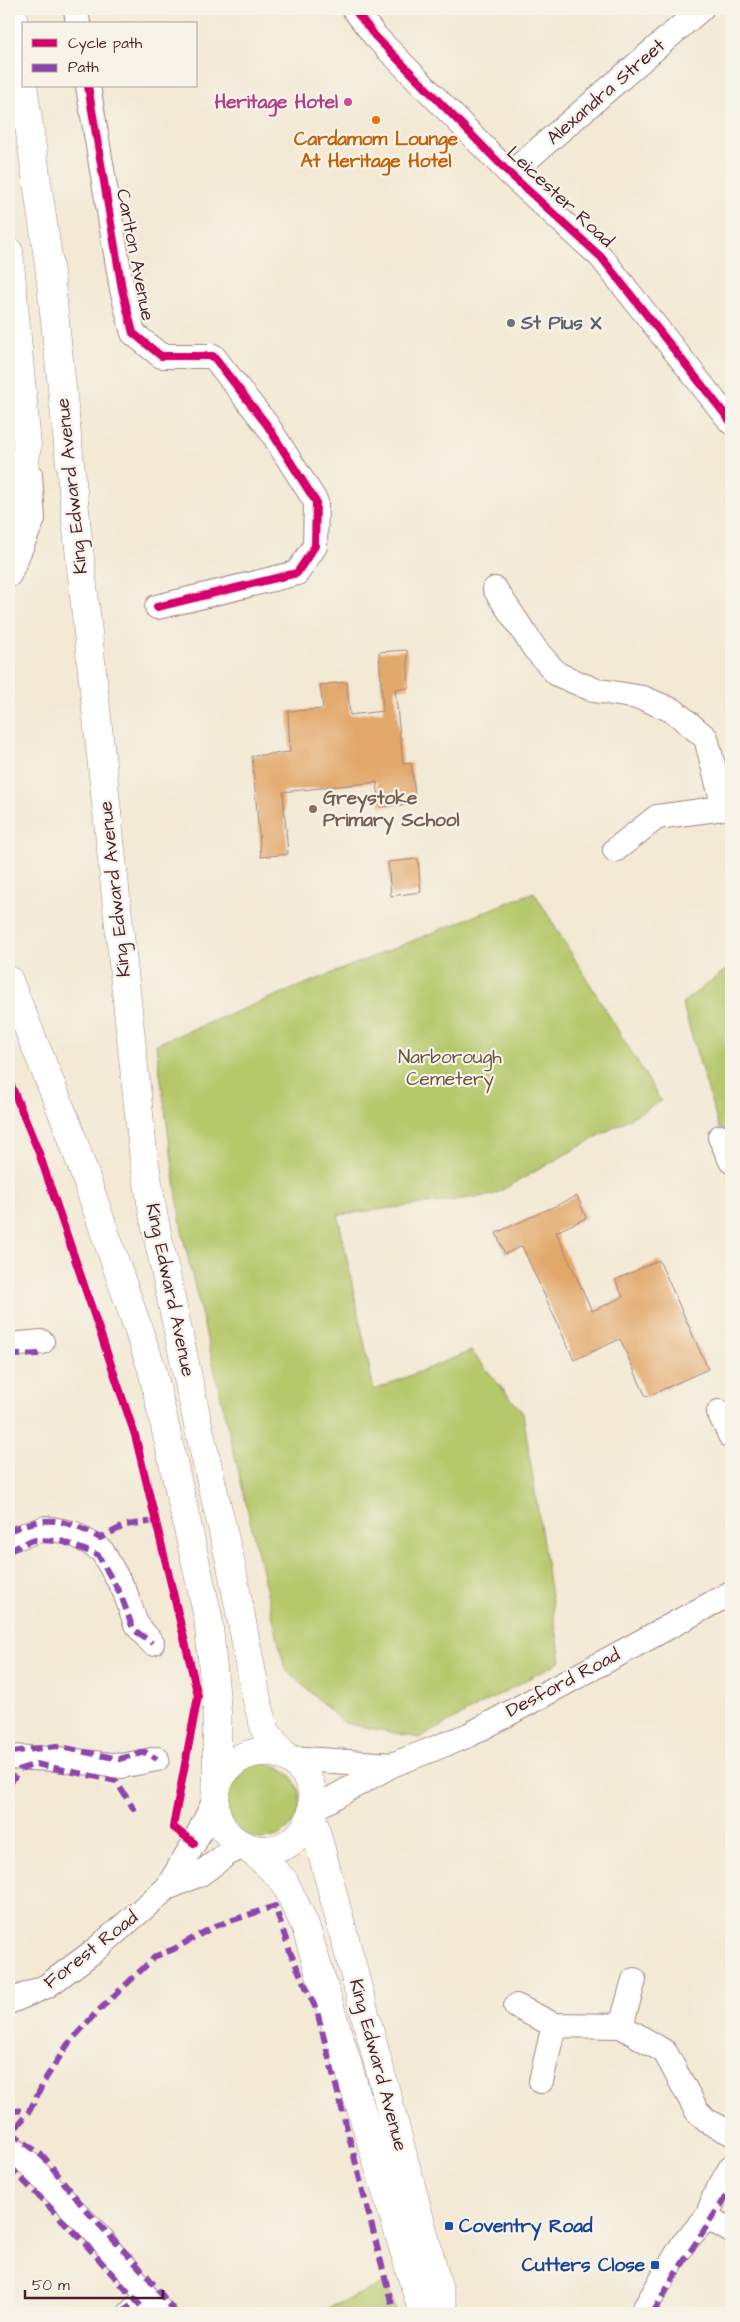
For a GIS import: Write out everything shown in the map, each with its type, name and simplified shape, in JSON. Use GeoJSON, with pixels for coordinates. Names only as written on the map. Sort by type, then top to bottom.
{"type":"FeatureCollection","features":[{"type":"Feature","properties":{"kind":"main road","name":"King Edward Avenue"},"geometry":{"type":"LineString","coordinates":[[12,9],[22,78]]}},
{"type":"Feature","properties":{"kind":"main road","name":"King Edward Avenue"},"geometry":{"type":"LineString","coordinates":[[23,88],[49,265],[144,1161],[153,1214],[200,1434],[231,1565],[258,1705],[266,1732],[310,1780],[314,1794],[312,1813],[445,2313]]}},
{"type":"Feature","properties":{"kind":"main road"},"geometry":{"type":"LineString","coordinates":[[9,239],[49,265]]}},
{"type":"Feature","properties":{"kind":"main road"},"geometry":{"type":"LineString","coordinates":[[9,252],[27,446],[18,519],[9,530]]}},
{"type":"Feature","properties":{"kind":"main road","name":"King Edward Avenue"},"geometry":{"type":"LineString","coordinates":[[9,981],[73,1138],[152,1369],[208,1617],[217,1712],[216,1816],[222,1828],[231,1839],[246,1847],[266,1862],[284,1881],[305,1925],[423,2313]]}},
{"type":"Feature","properties":{"kind":"main road"},"geometry":{"type":"LineString","coordinates":[[216,1794],[224,1772],[236,1760],[251,1753],[268,1751],[287,1757]]}},
{"type":"Feature","properties":{"kind":"main road"},"geometry":{"type":"LineString","coordinates":[[246,1847],[264,1851],[294,1842],[304,1830],[312,1813]]}},
{"type":"Feature","properties":{"kind":"street"},"geometry":{"type":"LineString","coordinates":[[76,9],[78,22]]}},
{"type":"Feature","properties":{"kind":"street","name":"Leicester Road"},"geometry":{"type":"LineString","coordinates":[[354,9],[375,36],[510,174],[601,257],[731,422]]}},
{"type":"Feature","properties":{"kind":"street","name":"Alexandra Street"},"geometry":{"type":"LineString","coordinates":[[510,174],[701,9]]}},
{"type":"Feature","properties":{"kind":"street","name":"Carlton Avenue"},"geometry":{"type":"LineString","coordinates":[[88,88],[122,289],[134,333],[161,356],[213,356],[267,424],[316,502],[315,546],[298,573],[157,607]]}},
{"type":"Feature","properties":{"kind":"street"},"geometry":{"type":"LineString","coordinates":[[9,575],[33,519],[27,446]]}},
{"type":"Feature","properties":{"kind":"street"},"geometry":{"type":"LineString","coordinates":[[495,589],[535,649],[557,674],[594,690],[643,698],[658,704],[674,711],[706,738],[728,808],[657,817],[615,850]]}},
{"type":"Feature","properties":{"kind":"street"},"geometry":{"type":"LineString","coordinates":[[726,1138],[731,1161]]}},
{"type":"Feature","properties":{"kind":"street"},"geometry":{"type":"LineString","coordinates":[[9,1345],[42,1342]]}},
{"type":"Feature","properties":{"kind":"street"},"geometry":{"type":"LineString","coordinates":[[719,1412],[731,1437]]}},
{"type":"Feature","properties":{"kind":"street"},"geometry":{"type":"LineString","coordinates":[[9,1540],[46,1528],[73,1534],[102,1551],[125,1592],[136,1624],[152,1643]]}},
{"type":"Feature","properties":{"kind":"street","name":"Desford Road"},"geometry":{"type":"LineString","coordinates":[[312,1813],[392,1765],[469,1735],[731,1593]]}},
{"type":"Feature","properties":{"kind":"street"},"geometry":{"type":"LineString","coordinates":[[9,1757],[55,1759],[121,1766],[157,1759]]}},
{"type":"Feature","properties":{"kind":"street","name":"Desford Road"},"geometry":{"type":"LineString","coordinates":[[287,1757],[392,1765]]}},
{"type":"Feature","properties":{"kind":"street","name":"Forest Road"},"geometry":{"type":"LineString","coordinates":[[167,1888],[194,1843],[216,1794]]}},
{"type":"Feature","properties":{"kind":"street","name":"Forest Road"},"geometry":{"type":"LineString","coordinates":[[9,2002],[47,1986],[94,1951],[167,1888],[200,1874],[227,1854],[246,1847]]}},
{"type":"Feature","properties":{"kind":"street"},"geometry":{"type":"LineString","coordinates":[[621,2026],[634,1980]]}},
{"type":"Feature","properties":{"kind":"street"},"geometry":{"type":"LineString","coordinates":[[516,2006],[554,2025],[621,2026],[664,2052],[697,2111],[707,2121],[731,2132]]}},
{"type":"Feature","properties":{"kind":"street"},"geometry":{"type":"LineString","coordinates":[[542,2081],[554,2025]]}},
{"type":"Feature","properties":{"kind":"street"},"geometry":{"type":"LineString","coordinates":[[9,2148],[17,2152],[102,2239],[111,2252],[130,2272],[147,2308]]}},
{"type":"Feature","properties":{"kind":"street"},"geometry":{"type":"LineString","coordinates":[[642,2313],[683,2244],[707,2217],[715,2195],[731,2167]]}},
{"type":"Feature","properties":{"kind":"street"},"geometry":{"type":"LineString","coordinates":[[707,2217],[731,2231]]}},
{"type":"Feature","properties":{"kind":"green space","name":"Narborough Cemetery"},"geometry":{"type":"Polygon","coordinates":[[[534,892],[661,1101],[493,1195],[338,1215],[374,1390],[471,1351],[523,1413],[561,1661],[420,1738],[344,1723],[285,1669],[182,1232],[156,1044],[534,892]]]}},
{"type":"Feature","properties":{"kind":"green space"},"geometry":{"type":"Polygon","coordinates":[[[731,966],[731,1133],[719,1128],[682,1003],[731,966]]]}},
{"type":"Feature","properties":{"kind":"green space"},"geometry":{"type":"Polygon","coordinates":[[[270,1763],[283,1769],[294,1780],[300,1793],[298,1816],[283,1833],[270,1839],[254,1839],[241,1833],[226,1816],[224,1793],[230,1780],[247,1765],[270,1763]]]}},
{"type":"Feature","properties":{"kind":"green space"},"geometry":{"type":"Polygon","coordinates":[[[386,2282],[396,2313],[318,2313],[386,2282]]]}},
{"type":"Feature","properties":{"kind":"building"},"geometry":{"type":"Polygon","coordinates":[[[407,650],[409,688],[395,689],[403,764],[411,763],[416,803],[380,807],[377,782],[283,792],[288,854],[261,857],[252,756],[290,752],[288,711],[323,709],[320,685],[347,682],[350,715],[383,711],[379,652],[407,650]]]}},
{"type":"Feature","properties":{"kind":"building"},"geometry":{"type":"Polygon","coordinates":[[[418,859],[421,892],[391,896],[388,862],[418,859]]]}},
{"type":"Feature","properties":{"kind":"building"},"geometry":{"type":"Polygon","coordinates":[[[577,1196],[586,1218],[556,1232],[592,1311],[623,1297],[615,1280],[659,1260],[708,1369],[646,1397],[620,1339],[574,1360],[522,1246],[505,1254],[496,1233],[577,1196]]]}},
{"type":"Feature","properties":{"kind":"marked path"},"geometry":{"type":"LineString","coordinates":[[9,1355],[42,1354]]}},
{"type":"Feature","properties":{"kind":"marked path"},"geometry":{"type":"LineString","coordinates":[[9,1531],[34,1522],[55,1521],[76,1526],[100,1538],[126,1525],[155,1521]]}},
{"type":"Feature","properties":{"kind":"marked path"},"geometry":{"type":"LineString","coordinates":[[9,1551],[32,1540],[61,1541],[98,1555],[121,1595],[133,1629],[152,1643]]}},
{"type":"Feature","properties":{"kind":"marked path"},"geometry":{"type":"LineString","coordinates":[[12,1752],[56,1746],[119,1759],[145,1752],[157,1759]]}},
{"type":"Feature","properties":{"kind":"marked path"},"geometry":{"type":"LineString","coordinates":[[9,1785],[20,1769],[36,1764],[116,1781],[135,1811]]}},
{"type":"Feature","properties":{"kind":"marked path"},"geometry":{"type":"LineString","coordinates":[[176,2313],[148,2277],[84,2208],[44,2157],[12,2133],[30,2110],[46,2078],[68,2044],[95,2014],[156,1956],[174,1949],[215,1926],[275,1906],[290,1952],[317,2011],[394,2313]]}},
{"type":"Feature","properties":{"kind":"marked path"},"geometry":{"type":"LineString","coordinates":[[9,2111],[30,2110]]}},
{"type":"Feature","properties":{"kind":"marked path"},"geometry":{"type":"LineString","coordinates":[[9,2166],[79,2237],[147,2313]]}},
{"type":"Feature","properties":{"kind":"marked path"},"geometry":{"type":"LineString","coordinates":[[653,2313],[674,2276],[731,2189]]}},
{"type":"Feature","properties":{"kind":"marked path"},"geometry":{"type":"LineString","coordinates":[[121,2313],[137,2301]]}},
{"type":"Feature","properties":{"kind":"cycle path"},"geometry":{"type":"LineString","coordinates":[[354,9],[375,36],[510,174],[601,257],[731,422]]}},
{"type":"Feature","properties":{"kind":"cycle path"},"geometry":{"type":"LineString","coordinates":[[88,88],[122,289],[133,333],[161,356],[213,356],[267,425],[316,502],[315,546],[297,573],[157,607]]}},
{"type":"Feature","properties":{"kind":"cycle path"},"geometry":{"type":"LineString","coordinates":[[9,1080],[39,1153],[135,1435],[198,1696],[173,1827],[194,1843]]}},
{"type":"Feature","properties":{"kind":"place","name":"Heritage Hotel"},"geometry":{"type":"Point","coordinates":[348,102]}},
{"type":"Feature","properties":{"kind":"place","name":"Cardamom Lounge At Heritage Hotel"},"geometry":{"type":"Point","coordinates":[376,120]}},
{"type":"Feature","properties":{"kind":"place","name":"St Pius X"},"geometry":{"type":"Point","coordinates":[511,323]}},
{"type":"Feature","properties":{"kind":"place","name":"Greystoke Primary School"},"geometry":{"type":"Point","coordinates":[313,809]}},
{"type":"Feature","properties":{"kind":"place","name":"Coventry Road"},"geometry":{"type":"Point","coordinates":[449,2226]}},
{"type":"Feature","properties":{"kind":"place","name":"Cutters Close"},"geometry":{"type":"Point","coordinates":[655,2265]}}]}
